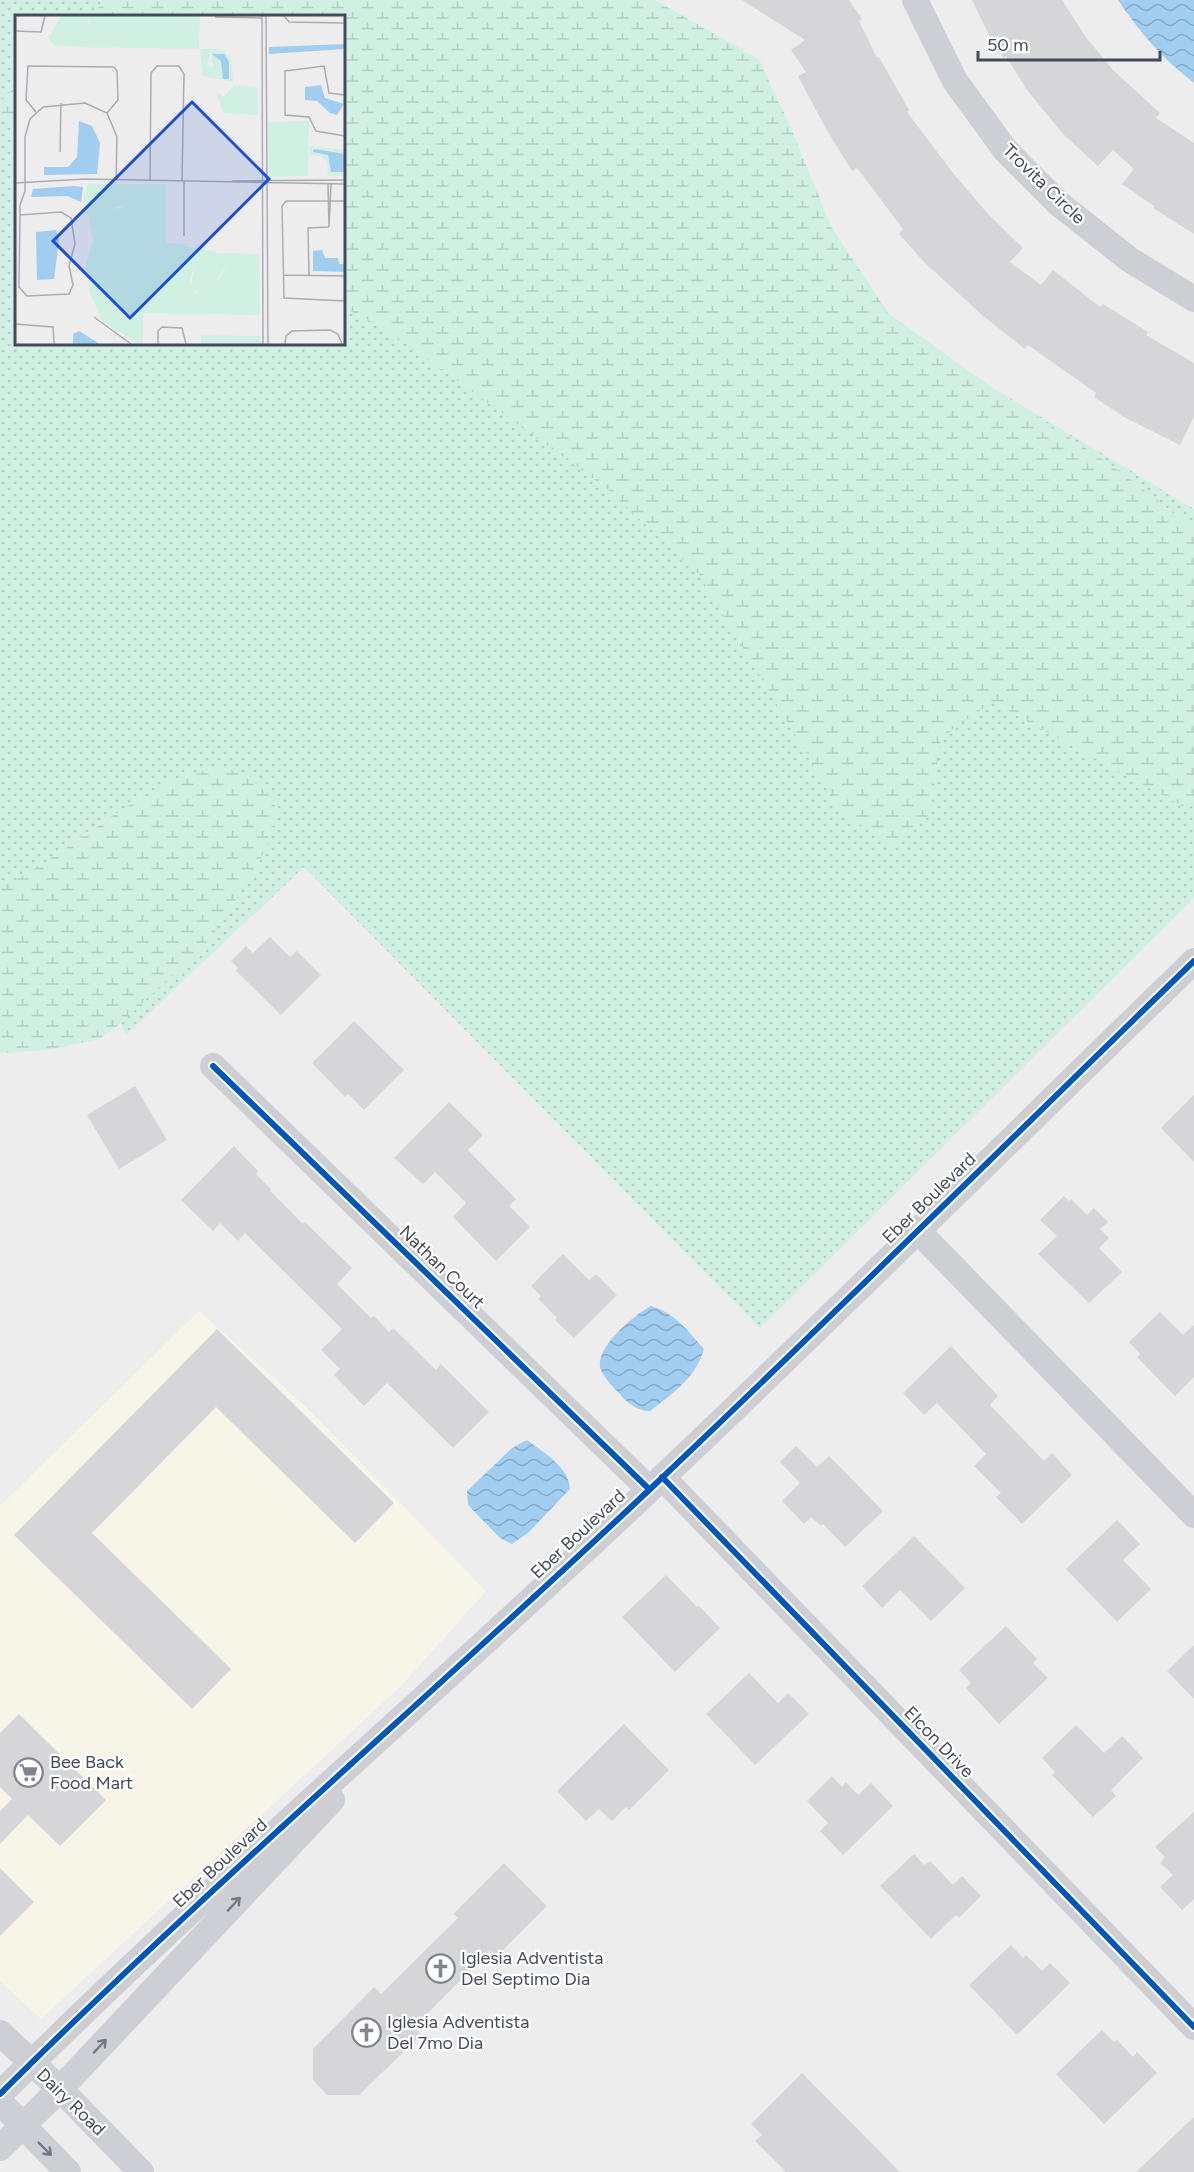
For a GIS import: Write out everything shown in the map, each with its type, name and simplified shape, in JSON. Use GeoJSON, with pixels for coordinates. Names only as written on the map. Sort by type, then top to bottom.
{"type":"FeatureCollection","features":[{"type":"Feature","properties":{"kind":"street","name":"Trovita Circle"},"geometry":{"type":"LineString","coordinates":[[915,0],[955,81],[1006,151],[1058,203],[1121,253],[1194,299]]}},
{"type":"Feature","properties":{"kind":"street","name":"Eber Boulevard"},"geometry":{"type":"LineString","coordinates":[[0,2094],[243,1860],[656,1483],[917,1230],[1191,971]]}},
{"type":"Feature","properties":{"kind":"street","name":"Nathan Court"},"geometry":{"type":"LineString","coordinates":[[213,1066],[656,1483]]}},
{"type":"Feature","properties":{"kind":"street"},"geometry":{"type":"LineString","coordinates":[[917,1230],[1194,1515]]}},
{"type":"Feature","properties":{"kind":"street","name":"Elcon Drive"},"geometry":{"type":"LineString","coordinates":[[656,1483],[1194,2027]]}},
{"type":"Feature","properties":{"kind":"street","name":"Eber Boulevard"},"geometry":{"type":"LineString","coordinates":[[0,2148],[60,2089],[277,1858],[493,1634]]}},
{"type":"Feature","properties":{"kind":"street","name":"Dairy Road"},"geometry":{"type":"LineString","coordinates":[[0,2033],[60,2089],[141,2172]]}},
{"type":"Feature","properties":{"kind":"street"},"geometry":{"type":"LineString","coordinates":[[0,2102],[68,2172]]}},
{"type":"Feature","properties":{"kind":"shaded area"},"geometry":{"type":"Polygon","coordinates":[[[199,1311],[306,1407],[486,1591],[403,1684],[41,2019],[0,1981],[0,1506],[199,1311]]]}},
{"type":"Feature","properties":{"kind":"green space"},"geometry":{"type":"Polygon","coordinates":[[[0,0],[106,0],[90,15],[15,15],[15,87],[0,102],[0,0]]]}},
{"type":"Feature","properties":{"kind":"green space"},"geometry":{"type":"Polygon","coordinates":[[[106,0],[655,0],[759,59],[791,128],[831,226],[888,313],[990,386],[1113,466],[1194,529],[1194,806],[1184,807],[992,702],[941,738],[930,814],[890,846],[840,810],[699,574],[605,487],[381,326],[345,308],[345,15],[90,15],[106,0]]]}},
{"type":"Feature","properties":{"kind":"green space"},"geometry":{"type":"Polygon","coordinates":[[[15,87],[15,133],[0,115],[0,102],[15,87]]]}},
{"type":"Feature","properties":{"kind":"green space"},"geometry":{"type":"Polygon","coordinates":[[[0,115],[15,133],[15,345],[345,345],[345,308],[381,326],[605,487],[699,574],[840,810],[930,814],[941,738],[992,702],[1184,807],[1194,806],[1194,898],[760,1328],[304,867],[126,1035],[121,1023],[210,939],[257,866],[105,820],[29,874],[0,888],[0,115]]]}},
{"type":"Feature","properties":{"kind":"green space"},"geometry":{"type":"Polygon","coordinates":[[[990,386],[1194,509],[1194,529],[1113,466],[990,386]]]}},
{"type":"Feature","properties":{"kind":"green space"},"geometry":{"type":"Polygon","coordinates":[[[219,767],[248,775],[275,802],[275,827],[257,867],[210,939],[121,1023],[99,1039],[48,1050],[0,1053],[0,888],[43,864],[145,795],[173,780],[219,767]]]}},
{"type":"Feature","properties":{"kind":"water"},"geometry":{"type":"Polygon","coordinates":[[[1118,0],[1194,0],[1194,83],[1152,44],[1118,0]]]}},
{"type":"Feature","properties":{"kind":"water"},"geometry":{"type":"Polygon","coordinates":[[[651,1306],[674,1318],[704,1349],[688,1378],[650,1411],[645,1411],[625,1400],[608,1381],[600,1367],[604,1350],[610,1341],[635,1316],[651,1306]]]}},
{"type":"Feature","properties":{"kind":"water"},"geometry":{"type":"Polygon","coordinates":[[[527,1440],[560,1467],[569,1481],[570,1489],[528,1533],[512,1544],[500,1538],[468,1505],[467,1491],[512,1448],[527,1440]]]}},
{"type":"Feature","properties":{"kind":"building"},"geometry":{"type":"Polygon","coordinates":[[[742,0],[849,0],[862,19],[859,21],[877,58],[879,57],[909,110],[907,112],[953,173],[989,215],[1023,248],[1010,262],[1041,285],[1053,270],[1100,307],[1103,304],[1148,332],[1146,335],[1194,363],[1194,417],[1180,445],[1124,417],[1094,397],[1096,393],[1028,345],[1025,349],[982,315],[924,262],[899,234],[903,229],[857,168],[852,171],[826,129],[798,76],[806,72],[791,50],[805,40],[742,0]]]}},
{"type":"Feature","properties":{"kind":"building"},"geometry":{"type":"Polygon","coordinates":[[[972,0],[1062,0],[1085,36],[1113,70],[1160,113],[1156,118],[1194,143],[1194,234],[1153,208],[1154,206],[1122,184],[1134,169],[1113,150],[1098,166],[1064,135],[1027,90],[1006,56],[1004,58],[989,35],[972,0]]]}},
{"type":"Feature","properties":{"kind":"building"},"geometry":{"type":"Polygon","coordinates":[[[270,937],[290,957],[297,951],[321,975],[281,1015],[236,971],[238,968],[231,961],[246,946],[253,953],[270,937]]]}},
{"type":"Feature","properties":{"kind":"building"},"geometry":{"type":"Polygon","coordinates":[[[354,1021],[404,1070],[364,1110],[348,1094],[345,1097],[312,1063],[354,1021]]]}},
{"type":"Feature","properties":{"kind":"building"},"geometry":{"type":"Polygon","coordinates":[[[135,1086],[167,1140],[119,1169],[87,1115],[135,1086]]]}},
{"type":"Feature","properties":{"kind":"building"},"geometry":{"type":"Polygon","coordinates":[[[1194,1095],[1194,1162],[1161,1128],[1194,1095]]]}},
{"type":"Feature","properties":{"kind":"building"},"geometry":{"type":"Polygon","coordinates":[[[449,1102],[483,1135],[468,1150],[516,1199],[509,1206],[530,1227],[496,1261],[453,1217],[466,1203],[435,1172],[423,1184],[394,1158],[449,1102]]]}},
{"type":"Feature","properties":{"kind":"building"},"geometry":{"type":"Polygon","coordinates":[[[234,1146],[258,1171],[256,1174],[271,1189],[270,1191],[352,1268],[337,1284],[371,1318],[374,1316],[389,1332],[393,1328],[436,1370],[441,1364],[489,1412],[453,1448],[387,1383],[364,1406],[334,1375],[340,1369],[321,1350],[342,1329],[245,1233],[238,1241],[220,1223],[213,1231],[181,1200],[234,1146]]]}},
{"type":"Feature","properties":{"kind":"building"},"geometry":{"type":"Polygon","coordinates":[[[1064,1196],[1069,1201],[1071,1199],[1087,1215],[1094,1208],[1108,1222],[1100,1229],[1109,1238],[1099,1248],[1122,1272],[1089,1303],[1038,1254],[1057,1236],[1040,1220],[1064,1196]]]}},
{"type":"Feature","properties":{"kind":"building"},"geometry":{"type":"Polygon","coordinates":[[[563,1254],[589,1280],[596,1274],[617,1295],[574,1338],[555,1320],[557,1318],[538,1299],[541,1296],[531,1286],[563,1254]]]}},
{"type":"Feature","properties":{"kind":"building"},"geometry":{"type":"Polygon","coordinates":[[[1160,1312],[1183,1335],[1194,1325],[1194,1377],[1175,1396],[1137,1357],[1140,1354],[1129,1342],[1160,1312]]]}},
{"type":"Feature","properties":{"kind":"building"},"geometry":{"type":"Polygon","coordinates":[[[217,1329],[394,1503],[355,1543],[216,1407],[92,1533],[231,1669],[192,1709],[14,1535],[217,1329]]]}},
{"type":"Feature","properties":{"kind":"building"},"geometry":{"type":"Polygon","coordinates":[[[951,1346],[998,1396],[990,1405],[1044,1461],[1052,1453],[1072,1475],[1022,1524],[996,1497],[1001,1493],[974,1466],[986,1454],[937,1403],[924,1415],[903,1393],[951,1346]]]}},
{"type":"Feature","properties":{"kind":"building"},"geometry":{"type":"Polygon","coordinates":[[[796,1446],[817,1467],[829,1456],[883,1511],[845,1547],[823,1524],[821,1526],[811,1517],[804,1524],[782,1501],[800,1483],[780,1462],[796,1446]]]}},
{"type":"Feature","properties":{"kind":"building"},"geometry":{"type":"Polygon","coordinates":[[[1117,1520],[1140,1544],[1123,1560],[1151,1589],[1117,1622],[1066,1569],[1117,1520]]]}},
{"type":"Feature","properties":{"kind":"building"},"geometry":{"type":"Polygon","coordinates":[[[914,1536],[965,1588],[931,1621],[900,1590],[882,1608],[862,1586],[914,1536]]]}},
{"type":"Feature","properties":{"kind":"building"},"geometry":{"type":"Polygon","coordinates":[[[666,1575],[720,1628],[675,1672],[622,1617],[666,1575]]]}},
{"type":"Feature","properties":{"kind":"building"},"geometry":{"type":"Polygon","coordinates":[[[1006,1626],[1037,1659],[1033,1663],[1048,1678],[999,1724],[966,1688],[971,1683],[959,1670],[1006,1626]]]}},
{"type":"Feature","properties":{"kind":"building"},"geometry":{"type":"Polygon","coordinates":[[[1194,1645],[1194,1699],[1167,1671],[1194,1645]]]}},
{"type":"Feature","properties":{"kind":"building"},"geometry":{"type":"Polygon","coordinates":[[[749,1673],[778,1703],[788,1693],[809,1714],[755,1765],[706,1714],[749,1673]]]}},
{"type":"Feature","properties":{"kind":"building"},"geometry":{"type":"Polygon","coordinates":[[[19,1714],[106,1800],[60,1846],[28,1815],[0,1844],[0,1811],[12,1799],[0,1787],[0,1733],[19,1714]]]}},
{"type":"Feature","properties":{"kind":"building"},"geometry":{"type":"Polygon","coordinates":[[[624,1724],[669,1770],[629,1810],[626,1807],[612,1821],[599,1809],[586,1821],[557,1791],[624,1724]]]}},
{"type":"Feature","properties":{"kind":"building"},"geometry":{"type":"Polygon","coordinates":[[[1076,1725],[1104,1753],[1122,1736],[1143,1758],[1111,1790],[1116,1796],[1093,1817],[1052,1775],[1055,1772],[1042,1758],[1076,1725]]]}},
{"type":"Feature","properties":{"kind":"building"},"geometry":{"type":"Polygon","coordinates":[[[832,1776],[842,1787],[846,1782],[858,1795],[871,1783],[893,1806],[843,1855],[820,1831],[828,1823],[807,1801],[832,1776]]]}},
{"type":"Feature","properties":{"kind":"building"},"geometry":{"type":"Polygon","coordinates":[[[1194,1812],[1194,1899],[1182,1910],[1160,1887],[1173,1875],[1160,1863],[1165,1857],[1155,1847],[1194,1812]]]}},
{"type":"Feature","properties":{"kind":"building"},"geometry":{"type":"Polygon","coordinates":[[[914,1854],[924,1865],[930,1861],[953,1885],[962,1876],[981,1896],[959,1918],[956,1915],[931,1939],[880,1886],[914,1854]]]}},
{"type":"Feature","properties":{"kind":"building","name":"Iglesia Adventista Del Septimo Dia"},"geometry":{"type":"Polygon","coordinates":[[[504,1863],[547,1906],[496,1957],[490,1951],[414,2027],[421,2035],[359,2095],[327,2095],[313,2080],[313,2049],[374,1987],[381,1994],[458,1918],[453,1914],[504,1863]]]}},
{"type":"Feature","properties":{"kind":"building"},"geometry":{"type":"Polygon","coordinates":[[[0,1868],[34,1902],[0,1936],[0,1868]]]}},
{"type":"Feature","properties":{"kind":"building"},"geometry":{"type":"Polygon","coordinates":[[[1011,1945],[1023,1958],[1026,1955],[1042,1971],[1050,1963],[1070,1983],[1017,2035],[969,1985],[1011,1945]]]}},
{"type":"Feature","properties":{"kind":"building"},"geometry":{"type":"Polygon","coordinates":[[[1102,2030],[1114,2042],[1117,2040],[1133,2057],[1137,2052],[1157,2073],[1104,2124],[1056,2074],[1102,2030]]]}},
{"type":"Feature","properties":{"kind":"building"},"geometry":{"type":"Polygon","coordinates":[[[802,2073],[900,2172],[786,2172],[755,2141],[762,2135],[751,2124],[802,2073]]]}},
{"type":"Feature","properties":{"kind":"building"},"geometry":{"type":"Polygon","coordinates":[[[1194,2117],[1194,2172],[1136,2172],[1194,2117]]]}},
{"type":"Feature","properties":{"kind":"cycle path"},"geometry":{"type":"LineString","coordinates":[[0,2094],[164,1936],[666,1474],[1194,961]]}},
{"type":"Feature","properties":{"kind":"cycle path"},"geometry":{"type":"LineString","coordinates":[[213,1066],[649,1489]]}},
{"type":"Feature","properties":{"kind":"cycle path"},"geometry":{"type":"LineString","coordinates":[[662,1477],[1194,2027]]}},
{"type":"Feature","properties":{"kind":"place","name":"Bee Back Food Mart"},"geometry":{"type":"Point","coordinates":[29,1772]}},
{"type":"Feature","properties":{"kind":"place","name":"Iglesia Adventista Del Septimo Dia"},"geometry":{"type":"Point","coordinates":[440,1968]}},
{"type":"Feature","properties":{"kind":"place","name":"Iglesia Adventista Del 7mo Dia"},"geometry":{"type":"Point","coordinates":[366,2032]}}]}
